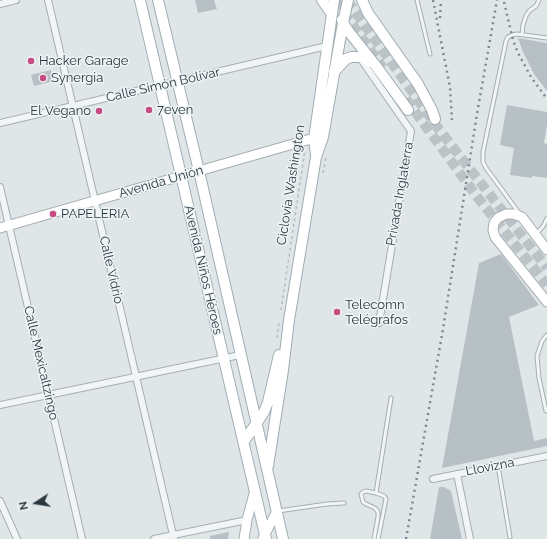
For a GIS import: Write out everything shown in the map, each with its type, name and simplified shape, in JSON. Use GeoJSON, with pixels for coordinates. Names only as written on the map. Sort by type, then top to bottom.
{"type":"FeatureCollection","features":[{"type":"Feature","properties":{"kind":"main road","name":"Avenida Niños Héroes"},"geometry":{"type":"LineString","coordinates":[[140,0],[244,441],[264,538]]}},
{"type":"Feature","properties":{"kind":"main road","name":"Avenida Niños Héroes"},"geometry":{"type":"LineString","coordinates":[[158,0],[199,171],[283,539]]}},
{"type":"Feature","properties":{"kind":"main road"},"geometry":{"type":"LineString","coordinates":[[322,0],[332,14]]}},
{"type":"Feature","properties":{"kind":"main road"},"geometry":{"type":"LineString","coordinates":[[267,472],[283,370],[289,320],[316,157],[315,139],[334,0]]}},
{"type":"Feature","properties":{"kind":"main road"},"geometry":{"type":"LineString","coordinates":[[340,0],[340,13],[343,23],[408,110]]}},
{"type":"Feature","properties":{"kind":"main road"},"geometry":{"type":"LineString","coordinates":[[315,139],[334,72],[348,0]]}},
{"type":"Feature","properties":{"kind":"main road"},"geometry":{"type":"LineString","coordinates":[[362,0],[368,13],[418,84],[432,110],[435,119]]}},
{"type":"Feature","properties":{"kind":"main road"},"geometry":{"type":"LineString","coordinates":[[334,72],[346,59],[351,57],[363,58],[376,66]]}},
{"type":"Feature","properties":{"kind":"main road","name":"Avenida Unión"},"geometry":{"type":"LineString","coordinates":[[4,226],[315,139]]}},
{"type":"Feature","properties":{"kind":"main road"},"geometry":{"type":"LineString","coordinates":[[547,250],[522,216],[513,214],[502,215],[494,223],[493,226],[495,236],[547,302]]}},
{"type":"Feature","properties":{"kind":"main road"},"geometry":{"type":"LineString","coordinates":[[244,441],[264,412],[268,402],[289,320]]}},
{"type":"Feature","properties":{"kind":"main road"},"geometry":{"type":"LineString","coordinates":[[244,539],[255,489]]}},
{"type":"Feature","properties":{"kind":"main road"},"geometry":{"type":"LineString","coordinates":[[264,538],[277,511]]}},
{"type":"Feature","properties":{"kind":"street"},"geometry":{"type":"LineString","coordinates":[[0,4],[16,0]]}},
{"type":"Feature","properties":{"kind":"street","name":"Calle Vidrio"},"geometry":{"type":"LineString","coordinates":[[48,0],[174,537]]}},
{"type":"Feature","properties":{"kind":"street","name":"Calle Simón Bolívar"},"geometry":{"type":"LineString","coordinates":[[0,123],[327,46]]}},
{"type":"Feature","properties":{"kind":"street","name":"Privada Inglaterra"},"geometry":{"type":"LineString","coordinates":[[359,57],[411,131],[379,323]]}},
{"type":"Feature","properties":{"kind":"street","name":"Calle Mexicaltzingo"},"geometry":{"type":"LineString","coordinates":[[0,187],[4,226],[48,395],[82,539]]}},
{"type":"Feature","properties":{"kind":"street"},"geometry":{"type":"LineString","coordinates":[[0,405],[240,355]]}},
{"type":"Feature","properties":{"kind":"street","name":"Llovizna"},"geometry":{"type":"LineString","coordinates":[[433,479],[547,457]]}},
{"type":"Feature","properties":{"kind":"street"},"geometry":{"type":"LineString","coordinates":[[457,474],[470,539]]}},
{"type":"Feature","properties":{"kind":"street"},"geometry":{"type":"LineString","coordinates":[[0,501],[17,539]]}},
{"type":"Feature","properties":{"kind":"street"},"geometry":{"type":"LineString","coordinates":[[154,539],[174,537],[247,520]]}},
{"type":"Feature","properties":{"kind":"lane"},"geometry":{"type":"LineString","coordinates":[[417,0],[430,54]]}},
{"type":"Feature","properties":{"kind":"lane"},"geometry":{"type":"LineString","coordinates":[[522,34],[526,16],[529,11],[536,6],[539,0]]}},
{"type":"Feature","properties":{"kind":"lane"},"geometry":{"type":"LineString","coordinates":[[522,216],[486,168],[482,157],[508,36],[522,34],[547,38]]}},
{"type":"Feature","properties":{"kind":"lane"},"geometry":{"type":"LineString","coordinates":[[536,235],[544,225],[547,218]]}},
{"type":"Feature","properties":{"kind":"lane"},"geometry":{"type":"LineString","coordinates":[[546,411],[537,356],[542,341],[547,336]]}},
{"type":"Feature","properties":{"kind":"lane"},"geometry":{"type":"LineString","coordinates":[[376,493],[391,398]]}},
{"type":"Feature","properties":{"kind":"lane"},"geometry":{"type":"LineString","coordinates":[[498,466],[510,537]]}},
{"type":"Feature","properties":{"kind":"lane"},"geometry":{"type":"LineString","coordinates":[[374,539],[378,512],[375,508],[363,502],[361,494],[366,491],[384,496],[386,499],[378,539]]}},
{"type":"Feature","properties":{"kind":"lane"},"geometry":{"type":"LineString","coordinates":[[277,511],[327,504],[344,504]]}},
{"type":"Feature","properties":{"kind":"path","name":"Ciclovía Washington"},"geometry":{"type":"LineString","coordinates":[[277,338],[315,139]]}},
{"type":"Feature","properties":{"kind":"building"},"geometry":{"type":"Polygon","coordinates":[[[195,0],[214,0],[217,9],[198,13],[195,0]]]}},
{"type":"Feature","properties":{"kind":"building"},"geometry":{"type":"Polygon","coordinates":[[[518,38],[547,43],[547,91],[534,74],[518,38]]]}},
{"type":"Feature","properties":{"kind":"building","name":"Synergia"},"geometry":{"type":"Polygon","coordinates":[[[51,70],[54,81],[34,86],[31,75],[51,70]]]}},
{"type":"Feature","properties":{"kind":"building"},"geometry":{"type":"Polygon","coordinates":[[[507,105],[547,112],[544,143],[547,144],[547,178],[532,176],[532,178],[510,175],[514,148],[500,145],[507,105]]]}},
{"type":"Feature","properties":{"kind":"building"},"geometry":{"type":"Polygon","coordinates":[[[501,254],[539,305],[509,317],[534,441],[547,438],[547,446],[442,468],[479,263],[501,254]]]}},
{"type":"Feature","properties":{"kind":"building"},"geometry":{"type":"Polygon","coordinates":[[[439,487],[444,487],[451,491],[462,539],[430,539],[439,487]]]}},
{"type":"Feature","properties":{"kind":"building"},"geometry":{"type":"Polygon","coordinates":[[[229,532],[228,539],[210,539],[210,536],[229,532]]]}},
{"type":"Feature","properties":{"kind":"tunnel"},"geometry":{"type":"LineString","coordinates":[[335,0],[383,68]]}},
{"type":"Feature","properties":{"kind":"tunnel"},"geometry":{"type":"LineString","coordinates":[[347,0],[438,128],[547,268]]}},
{"type":"Feature","properties":{"kind":"tunnel"},"geometry":{"type":"LineString","coordinates":[[406,99],[475,194],[547,285]]}},
{"type":"Feature","properties":{"kind":"railway"},"geometry":{"type":"LineString","coordinates":[[433,0],[450,87],[452,120]]}},
{"type":"Feature","properties":{"kind":"railway"},"geometry":{"type":"LineString","coordinates":[[440,18],[441,0]]}},
{"type":"Feature","properties":{"kind":"railway"},"geometry":{"type":"LineString","coordinates":[[406,539],[443,329],[477,114],[497,0]]}},
{"type":"Feature","properties":{"kind":"railway"},"geometry":{"type":"LineString","coordinates":[[504,2],[513,40],[518,53],[531,77],[547,99]]}},
{"type":"Feature","properties":{"kind":"place","name":"Hacker Garage"},"geometry":{"type":"Point","coordinates":[31,61]}},
{"type":"Feature","properties":{"kind":"place","name":"Synergia"},"geometry":{"type":"Point","coordinates":[43,78]}},
{"type":"Feature","properties":{"kind":"place","name":"7even"},"geometry":{"type":"Point","coordinates":[149,110]}},
{"type":"Feature","properties":{"kind":"place","name":"El Vegano"},"geometry":{"type":"Point","coordinates":[99,111]}},
{"type":"Feature","properties":{"kind":"place","name":"PAPELERIA"},"geometry":{"type":"Point","coordinates":[53,214]}},
{"type":"Feature","properties":{"kind":"place","name":"Telecomn Telégrafos"},"geometry":{"type":"Point","coordinates":[337,312]}}]}
